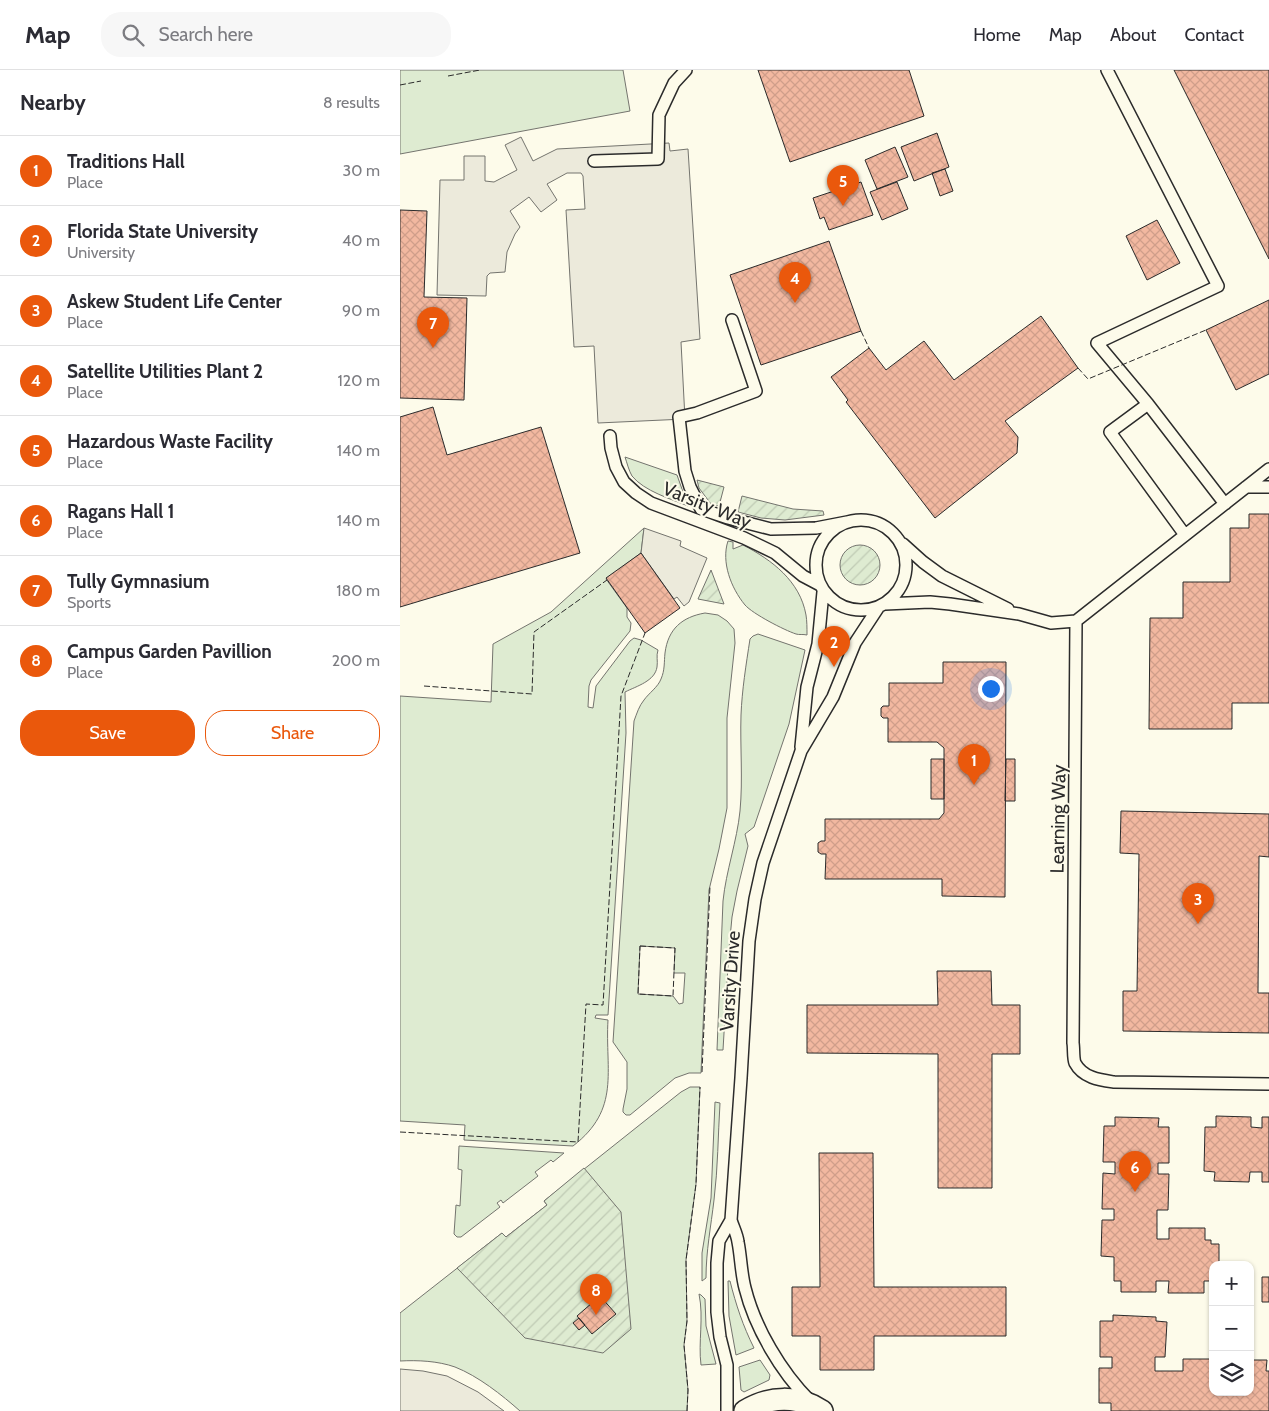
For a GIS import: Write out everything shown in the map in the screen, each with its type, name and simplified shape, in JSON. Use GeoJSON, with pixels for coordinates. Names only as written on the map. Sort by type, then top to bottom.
{"type":"FeatureCollection","features":[{"type":"Feature","properties":{"kind":"street"},"geometry":{"type":"LineString","coordinates":[[745,1411],[764,1402],[776,1399],[790,1399],[818,1409]]}},
{"type":"Feature","properties":{"kind":"lane"},"geometry":{"type":"LineString","coordinates":[[594,161],[658,159],[659,115],[674,83],[686,70]]}},
{"type":"Feature","properties":{"kind":"lane"},"geometry":{"type":"LineString","coordinates":[[1107,70],[1218,286],[1097,343],[1148,404],[1225,504]]}},
{"type":"Feature","properties":{"kind":"lane","name":"Varsity Way"},"geometry":{"type":"LineString","coordinates":[[732,320],[756,392],[697,413],[679,417],[685,471],[690,487],[701,509],[771,529],[816,528],[847,522]]}},
{"type":"Feature","properties":{"kind":"lane"},"geometry":{"type":"LineString","coordinates":[[1148,404],[1110,432],[1185,535]]}},
{"type":"Feature","properties":{"kind":"lane","name":"Varsity Way"},"geometry":{"type":"LineString","coordinates":[[610,436],[616,467],[624,482],[636,493],[651,502],[744,538],[775,553],[821,589]]}},
{"type":"Feature","properties":{"kind":"lane"},"geometry":{"type":"LineString","coordinates":[[1019,614],[942,576],[923,562],[889,529],[875,522],[862,520],[847,522],[834,529],[824,540],[816,556],[816,572],[821,589],[845,608],[861,611],[881,606],[930,602],[1019,614],[1051,623],[1076,621],[1269,469]]}},
{"type":"Feature","properties":{"kind":"lane"},"geometry":{"type":"LineString","coordinates":[[1246,487],[1269,487]]}},
{"type":"Feature","properties":{"kind":"lane"},"geometry":{"type":"LineString","coordinates":[[881,606],[892,599],[902,585],[906,572],[906,556],[900,540]]}},
{"type":"Feature","properties":{"kind":"lane","name":"Varsity Drive"},"geometry":{"type":"LineString","coordinates":[[801,751],[807,687],[818,644],[821,589]]}},
{"type":"Feature","properties":{"kind":"lane","name":"Varsity Drive"},"geometry":{"type":"LineString","coordinates":[[818,1409],[788,1375],[756,1321],[744,1287],[738,1241],[731,1220],[749,941],[754,899],[763,863],[801,751],[833,697],[855,643],[881,606]]}},
{"type":"Feature","properties":{"kind":"lane","name":"Learning Way"},"geometry":{"type":"LineString","coordinates":[[1076,621],[1073,1033],[1075,1062],[1085,1074],[1098,1080],[1114,1082],[1269,1084]]}},
{"type":"Feature","properties":{"kind":"lane","name":"Varsity Drive"},"geometry":{"type":"LineString","coordinates":[[727,1411],[728,1376],[717,1312],[717,1263],[719,1241],[731,1220]]}},
{"type":"Feature","properties":{"kind":"green space"},"geometry":{"type":"Polygon","coordinates":[[[400,70],[623,70],[630,111],[400,154],[400,70]]]}},
{"type":"Feature","properties":{"kind":"green space"},"geometry":{"type":"Polygon","coordinates":[[[625,457],[677,475],[688,506],[643,486],[632,476],[625,457]]]}},
{"type":"Feature","properties":{"kind":"green space"},"geometry":{"type":"Polygon","coordinates":[[[697,480],[724,487],[719,506],[711,504],[699,488],[697,480]]]}},
{"type":"Feature","properties":{"kind":"green space"},"geometry":{"type":"Polygon","coordinates":[[[742,496],[793,509],[823,511],[824,515],[785,520],[761,518],[738,512],[742,496]]]}},
{"type":"Feature","properties":{"kind":"green space"},"geometry":{"type":"Polygon","coordinates":[[[644,528],[641,553],[606,579],[627,608],[627,617],[631,623],[630,631],[591,680],[589,686],[588,707],[593,708],[596,686],[630,641],[634,638],[641,640],[658,650],[657,667],[653,676],[625,692],[626,733],[608,1015],[596,1015],[595,1018],[608,1020],[607,1088],[598,1118],[588,1132],[573,1146],[464,1140],[465,1125],[400,1121],[400,696],[491,702],[493,644],[551,612],[644,528]]]}},
{"type":"Feature","properties":{"kind":"green space"},"geometry":{"type":"Polygon","coordinates":[[[728,541],[733,542],[733,549],[743,545],[764,557],[791,582],[803,603],[807,635],[796,634],[784,629],[761,617],[745,605],[735,591],[729,574],[726,557],[728,541]]]}},
{"type":"Feature","properties":{"kind":"green space"},"geometry":{"type":"Polygon","coordinates":[[[864,545],[871,548],[877,554],[880,565],[879,573],[871,582],[864,585],[856,585],[849,582],[841,573],[840,561],[843,554],[852,546],[864,545]]]}},
{"type":"Feature","properties":{"kind":"green space"},"geometry":{"type":"Polygon","coordinates":[[[711,570],[724,604],[698,599],[711,570]]]}},
{"type":"Feature","properties":{"kind":"green space"},"geometry":{"type":"Polygon","coordinates":[[[705,613],[718,615],[727,621],[734,629],[735,643],[727,718],[727,808],[709,890],[701,1073],[689,1073],[675,1078],[630,1115],[626,1115],[623,1109],[627,1089],[627,1062],[613,1042],[634,721],[642,702],[658,685],[661,679],[669,637],[683,621],[705,613]],[[640,946],[638,994],[673,996],[679,1004],[683,1003],[685,973],[674,973],[675,948],[640,946]]]}},
{"type":"Feature","properties":{"kind":"green space"},"geometry":{"type":"Polygon","coordinates":[[[758,634],[805,650],[789,724],[754,827],[745,834],[748,846],[732,917],[723,1050],[717,1050],[723,901],[726,878],[739,822],[741,799],[742,696],[750,639],[758,634]]]}},
{"type":"Feature","properties":{"kind":"green space"},"geometry":{"type":"Polygon","coordinates":[[[690,1087],[700,1087],[696,1184],[686,1260],[687,1321],[684,1345],[688,1390],[687,1411],[520,1411],[489,1386],[455,1367],[428,1361],[400,1361],[400,1313],[502,1233],[506,1237],[547,1205],[544,1201],[681,1092],[690,1087]]]}},
{"type":"Feature","properties":{"kind":"green space"},"geometry":{"type":"Polygon","coordinates":[[[715,1102],[720,1103],[716,1176],[706,1278],[702,1281],[702,1253],[711,1198],[715,1102]]]}},
{"type":"Feature","properties":{"kind":"green space"},"geometry":{"type":"Polygon","coordinates":[[[459,1146],[564,1153],[535,1172],[538,1176],[503,1203],[501,1200],[497,1203],[500,1207],[461,1237],[457,1237],[454,1234],[456,1205],[460,1206],[462,1170],[458,1169],[459,1146]]]}},
{"type":"Feature","properties":{"kind":"green space"},"geometry":{"type":"Polygon","coordinates":[[[584,1168],[621,1212],[631,1329],[603,1353],[525,1338],[457,1268],[502,1233],[506,1237],[547,1205],[544,1201],[584,1168]]]}},
{"type":"Feature","properties":{"kind":"green space"},"geometry":{"type":"Polygon","coordinates":[[[728,1281],[730,1281],[746,1332],[754,1348],[736,1355],[729,1316],[728,1281]]]}},
{"type":"Feature","properties":{"kind":"green space"},"geometry":{"type":"Polygon","coordinates":[[[699,1294],[705,1299],[706,1326],[716,1364],[701,1365],[699,1294]]]}},
{"type":"Feature","properties":{"kind":"green space"},"geometry":{"type":"Polygon","coordinates":[[[760,1360],[770,1375],[769,1380],[744,1392],[741,1390],[739,1367],[760,1360]]]}},
{"type":"Feature","properties":{"kind":"shaded area"},"geometry":{"type":"Polygon","coordinates":[[[521,137],[533,161],[557,149],[669,143],[670,151],[688,149],[700,339],[681,342],[685,419],[598,423],[594,346],[574,347],[566,210],[585,209],[583,176],[581,173],[567,173],[547,184],[557,200],[541,212],[529,197],[510,211],[520,227],[507,252],[505,272],[490,273],[487,276],[486,296],[437,295],[440,180],[464,180],[464,156],[485,156],[485,181],[494,182],[517,170],[505,145],[521,137]]]}},
{"type":"Feature","properties":{"kind":"shaded area"},"geometry":{"type":"Polygon","coordinates":[[[644,528],[681,541],[680,546],[707,558],[689,602],[684,606],[677,597],[674,599],[641,553],[644,528]]]}},
{"type":"Feature","properties":{"kind":"shaded area"},"geometry":{"type":"Polygon","coordinates":[[[400,1369],[447,1376],[478,1392],[504,1411],[400,1411],[400,1369]]]}},
{"type":"Feature","properties":{"kind":"building"},"geometry":{"type":"Polygon","coordinates":[[[758,70],[909,70],[924,116],[790,162],[758,70]]]}},
{"type":"Feature","properties":{"kind":"building"},"geometry":{"type":"Polygon","coordinates":[[[1174,70],[1269,70],[1269,259],[1174,70]]]}},
{"type":"Feature","properties":{"kind":"building"},"geometry":{"type":"Polygon","coordinates":[[[937,133],[949,167],[914,181],[901,147],[937,133]]]}},
{"type":"Feature","properties":{"kind":"building"},"geometry":{"type":"Polygon","coordinates":[[[895,147],[908,177],[877,189],[865,160],[895,147]]]}},
{"type":"Feature","properties":{"kind":"building"},"geometry":{"type":"Polygon","coordinates":[[[945,169],[953,191],[940,196],[932,173],[945,169]]]}},
{"type":"Feature","properties":{"kind":"building"},"geometry":{"type":"Polygon","coordinates":[[[861,182],[873,215],[829,230],[824,217],[820,219],[813,198],[861,182]]]}},
{"type":"Feature","properties":{"kind":"building"},"geometry":{"type":"Polygon","coordinates":[[[897,182],[908,209],[882,220],[870,192],[897,182]]]}},
{"type":"Feature","properties":{"kind":"building"},"geometry":{"type":"Polygon","coordinates":[[[400,210],[427,211],[424,297],[467,298],[464,400],[400,398],[400,210]]]}},
{"type":"Feature","properties":{"kind":"building"},"geometry":{"type":"Polygon","coordinates":[[[1157,220],[1180,263],[1147,280],[1126,236],[1157,220]]]}},
{"type":"Feature","properties":{"kind":"building"},"geometry":{"type":"Polygon","coordinates":[[[829,241],[861,331],[761,365],[730,275],[829,241]]]}},
{"type":"Feature","properties":{"kind":"building"},"geometry":{"type":"Polygon","coordinates":[[[1269,300],[1269,374],[1236,390],[1206,330],[1269,300]]]}},
{"type":"Feature","properties":{"kind":"building"},"geometry":{"type":"Polygon","coordinates":[[[1041,316],[1078,368],[1005,421],[1018,437],[1017,453],[935,518],[846,402],[848,400],[831,377],[869,348],[886,370],[924,341],[954,380],[1041,316]]]}},
{"type":"Feature","properties":{"kind":"building"},"geometry":{"type":"Polygon","coordinates":[[[433,407],[447,455],[541,427],[580,553],[400,607],[400,417],[433,407]]]}},
{"type":"Feature","properties":{"kind":"building"},"geometry":{"type":"Polygon","coordinates":[[[1249,514],[1269,514],[1269,703],[1232,703],[1232,729],[1149,729],[1150,618],[1183,618],[1183,582],[1230,582],[1230,528],[1249,528],[1249,514]]]}},
{"type":"Feature","properties":{"kind":"building"},"geometry":{"type":"Polygon","coordinates":[[[641,553],[680,608],[645,633],[606,578],[641,553]]]}},
{"type":"Feature","properties":{"kind":"building"},"geometry":{"type":"Polygon","coordinates":[[[943,662],[1006,662],[1005,897],[942,896],[942,879],[825,879],[826,854],[818,852],[818,843],[825,841],[825,819],[939,819],[944,813],[944,748],[937,742],[888,742],[888,718],[881,716],[881,708],[889,706],[889,683],[943,683],[943,662]]]}},
{"type":"Feature","properties":{"kind":"building"},"geometry":{"type":"Polygon","coordinates":[[[931,759],[944,759],[944,799],[931,799],[931,759]]]}},
{"type":"Feature","properties":{"kind":"building"},"geometry":{"type":"Polygon","coordinates":[[[1006,759],[1015,759],[1015,801],[1005,801],[1006,759]]]}},
{"type":"Feature","properties":{"kind":"building"},"geometry":{"type":"Polygon","coordinates":[[[1121,811],[1269,814],[1269,857],[1259,856],[1258,993],[1269,993],[1269,1033],[1123,1031],[1123,991],[1137,991],[1139,854],[1120,853],[1121,811]]]}},
{"type":"Feature","properties":{"kind":"building"},"geometry":{"type":"Polygon","coordinates":[[[937,971],[991,971],[992,1005],[1020,1005],[1020,1054],[992,1054],[992,1188],[938,1188],[938,1054],[807,1053],[807,1005],[938,1005],[937,971]]]}},
{"type":"Feature","properties":{"kind":"building"},"geometry":{"type":"Polygon","coordinates":[[[1216,1116],[1251,1117],[1251,1127],[1262,1128],[1262,1117],[1269,1117],[1269,1182],[1262,1182],[1262,1172],[1250,1172],[1249,1182],[1214,1181],[1215,1172],[1204,1171],[1205,1127],[1216,1127],[1216,1116]]]}},
{"type":"Feature","properties":{"kind":"building"},"geometry":{"type":"Polygon","coordinates":[[[1115,1117],[1159,1118],[1158,1127],[1169,1127],[1169,1163],[1158,1163],[1158,1174],[1169,1174],[1168,1210],[1157,1210],[1157,1239],[1169,1239],[1169,1228],[1205,1228],[1205,1240],[1211,1240],[1211,1244],[1219,1244],[1219,1261],[1209,1261],[1209,1281],[1204,1281],[1204,1293],[1168,1293],[1169,1281],[1156,1281],[1156,1292],[1121,1292],[1121,1281],[1114,1281],[1114,1257],[1101,1256],[1102,1220],[1114,1220],[1114,1209],[1102,1209],[1103,1173],[1115,1174],[1115,1162],[1103,1162],[1104,1126],[1115,1126],[1115,1117]]]}},
{"type":"Feature","properties":{"kind":"building"},"geometry":{"type":"Polygon","coordinates":[[[819,1153],[873,1153],[874,1287],[1006,1287],[1006,1336],[874,1336],[874,1370],[820,1370],[820,1336],[792,1336],[792,1287],[820,1287],[819,1153]]]}},
{"type":"Feature","properties":{"kind":"building"},"geometry":{"type":"Polygon","coordinates":[[[1262,1277],[1269,1277],[1269,1302],[1262,1302],[1262,1277]]]}},
{"type":"Feature","properties":{"kind":"building"},"geometry":{"type":"Polygon","coordinates":[[[600,1296],[616,1314],[592,1334],[577,1316],[600,1296]]]}},
{"type":"Feature","properties":{"kind":"building"},"geometry":{"type":"Polygon","coordinates":[[[1113,1315],[1156,1317],[1156,1321],[1167,1322],[1165,1357],[1155,1357],[1155,1371],[1183,1371],[1183,1359],[1209,1359],[1209,1396],[1254,1396],[1254,1360],[1267,1360],[1266,1371],[1269,1371],[1269,1411],[1111,1411],[1111,1403],[1099,1403],[1099,1368],[1112,1368],[1112,1357],[1100,1357],[1100,1321],[1113,1321],[1113,1315]]]}},
{"type":"Feature","properties":{"kind":"building"},"geometry":{"type":"Polygon","coordinates":[[[579,1318],[585,1325],[579,1330],[573,1323],[579,1318]]]}},
{"type":"Feature","properties":{"kind":"fence"},"geometry":{"type":"LineString","coordinates":[[448,76],[480,70]]}},
{"type":"Feature","properties":{"kind":"fence"},"geometry":{"type":"LineString","coordinates":[[400,85],[421,81]]}},
{"type":"Feature","properties":{"kind":"fence"},"geometry":{"type":"LineString","coordinates":[[1078,368],[1088,379],[1206,330]]}},
{"type":"Feature","properties":{"kind":"fence"},"geometry":{"type":"LineString","coordinates":[[861,331],[869,348]]}},
{"type":"Feature","properties":{"kind":"fence"},"geometry":{"type":"LineString","coordinates":[[424,686],[532,694],[534,632],[607,580]]}},
{"type":"Feature","properties":{"kind":"fence"},"geometry":{"type":"LineString","coordinates":[[400,1132],[578,1142],[586,1004],[603,1005],[621,696],[645,633]]}},
{"type":"Feature","properties":{"kind":"fence"},"geometry":{"type":"LineString","coordinates":[[702,1072],[710,886]]}},
{"type":"Feature","properties":{"kind":"fence"},"geometry":{"type":"LineString","coordinates":[[640,946],[675,948],[673,996],[638,994],[640,946]]}},
{"type":"Feature","properties":{"kind":"fence"},"geometry":{"type":"LineString","coordinates":[[687,1411],[688,1390],[684,1345],[687,1321],[686,1260],[696,1184],[700,1087]]}},
{"type":"Feature","properties":{"kind":"place","name":"Hazardous Waste Facility"},"geometry":{"type":"Point","coordinates":[843,206]}},
{"type":"Feature","properties":{"kind":"place","name":"Satellite Utilities Plant 2"},"geometry":{"type":"Point","coordinates":[795,303]}},
{"type":"Feature","properties":{"kind":"place","name":"Tully Gymnasium"},"geometry":{"type":"Point","coordinates":[433,348]}},
{"type":"Feature","properties":{"kind":"place","name":"Florida State University"},"geometry":{"type":"Point","coordinates":[834,667]}},
{"type":"Feature","properties":{"kind":"place","name":"Traditions Hall"},"geometry":{"type":"Point","coordinates":[974,785]}},
{"type":"Feature","properties":{"kind":"place","name":"Askew Student Life Center"},"geometry":{"type":"Point","coordinates":[1198,924]}},
{"type":"Feature","properties":{"kind":"place","name":"Ragans Hall 1"},"geometry":{"type":"Point","coordinates":[1135,1192]}},
{"type":"Feature","properties":{"kind":"place","name":"Campus Garden Pavillion"},"geometry":{"type":"Point","coordinates":[596,1315]}}]}
